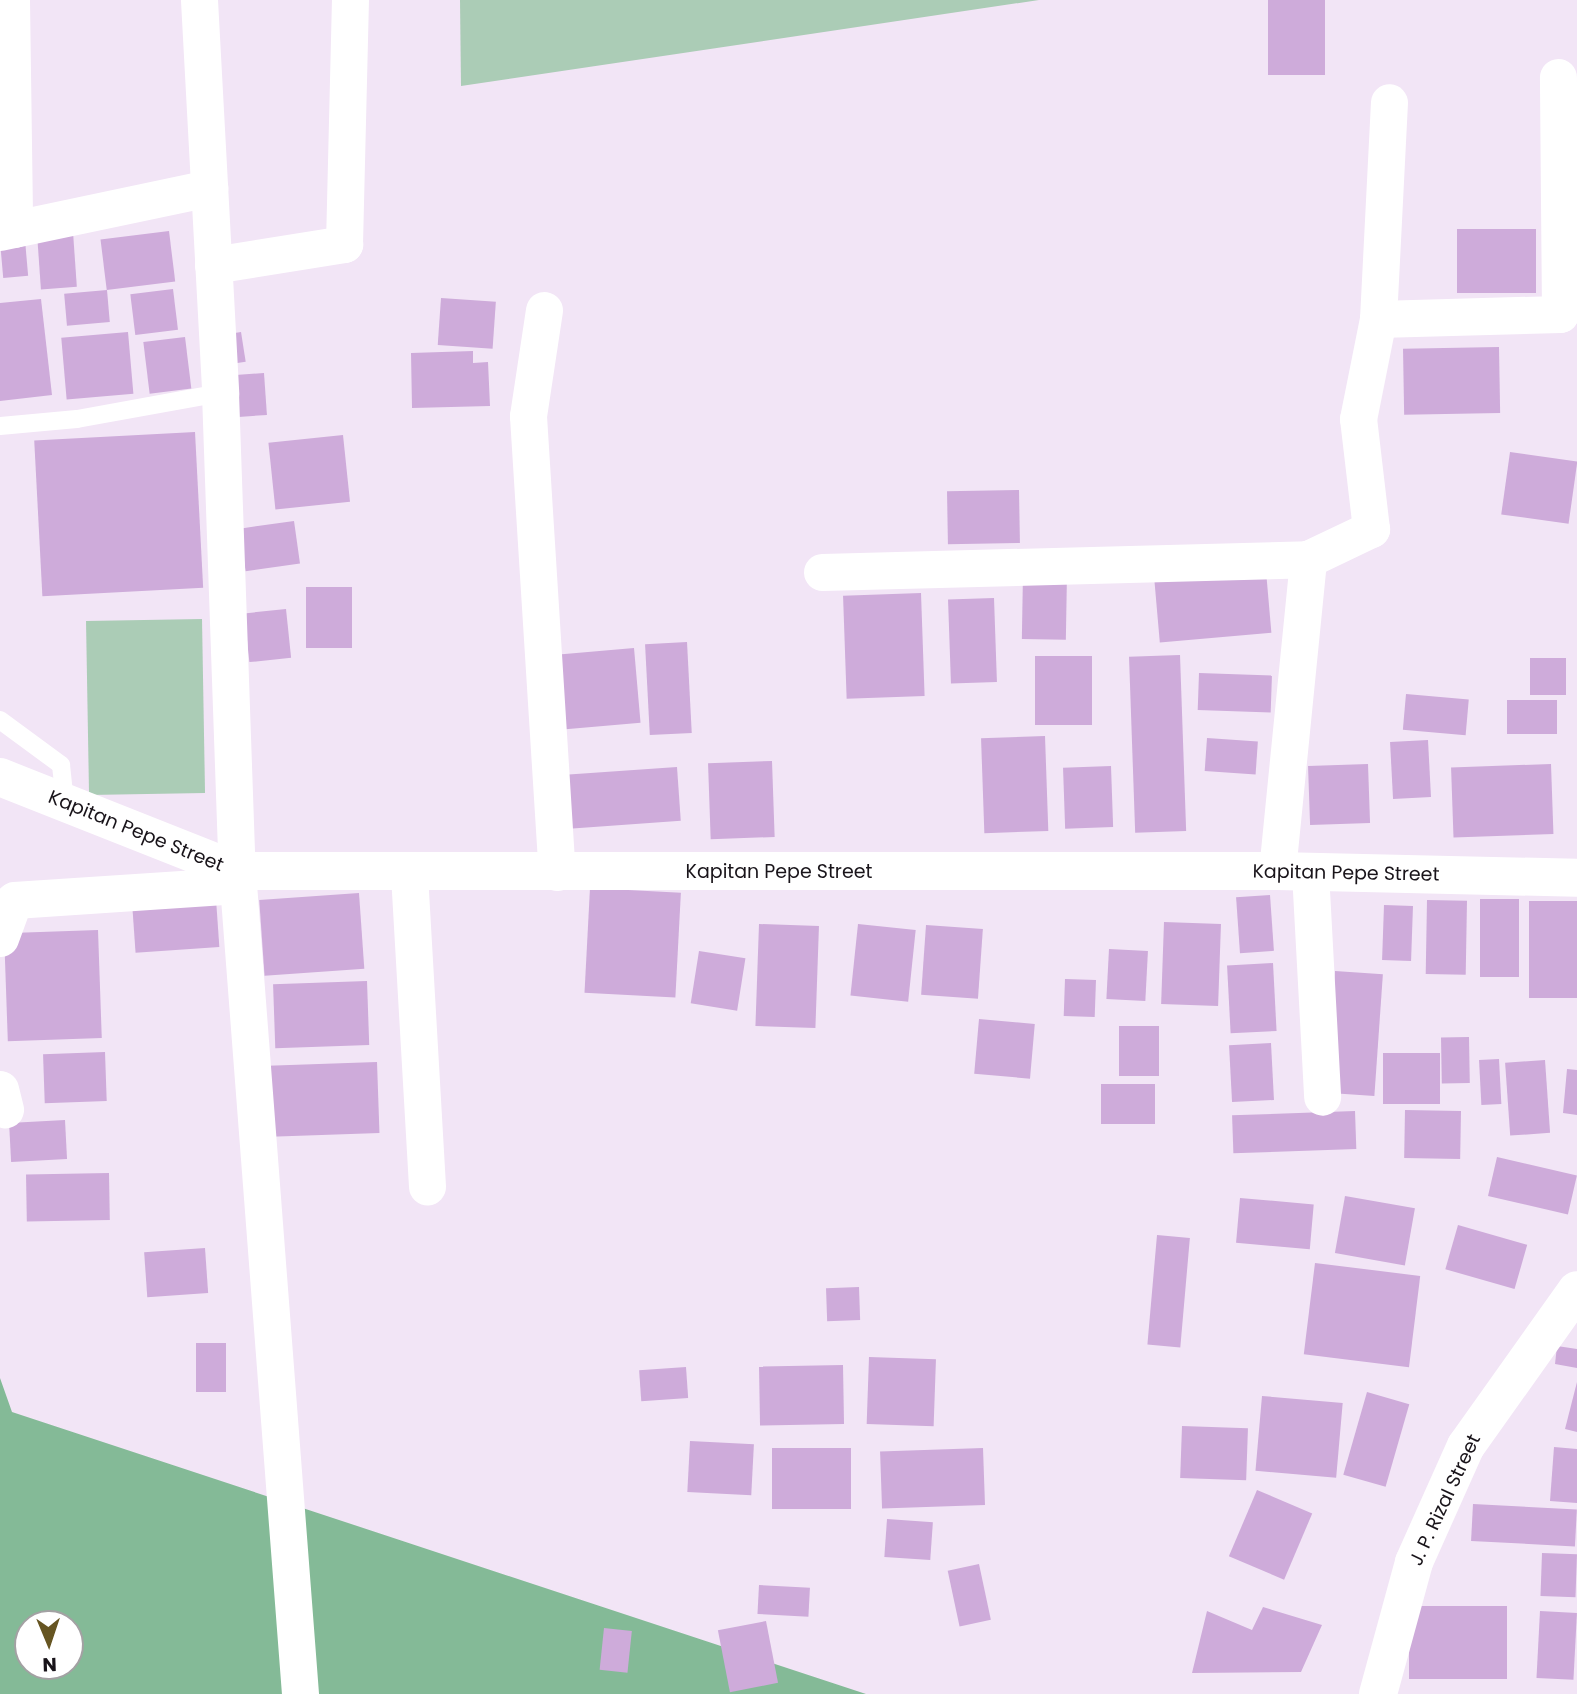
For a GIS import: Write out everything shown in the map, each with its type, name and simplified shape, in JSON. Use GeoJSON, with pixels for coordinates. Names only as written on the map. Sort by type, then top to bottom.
{"type":"FeatureCollection","features":[{"type":"Feature","properties":{"kind":"street"},"geometry":{"type":"LineString","coordinates":[[12,0],[7,230],[209,188]]}},
{"type":"Feature","properties":{"kind":"street"},"geometry":{"type":"LineString","coordinates":[[200,0],[220,393],[237,878],[300,1694]]}},
{"type":"Feature","properties":{"kind":"street"},"geometry":{"type":"LineString","coordinates":[[213,265],[344,244],[350,0]]}},
{"type":"Feature","properties":{"kind":"street"},"geometry":{"type":"LineString","coordinates":[[1378,319],[1560,314],[1558,77]]}},
{"type":"Feature","properties":{"kind":"street"},"geometry":{"type":"LineString","coordinates":[[822,572],[1308,559],[1371,529],[1358,419],[1378,319],[1389,102]]}},
{"type":"Feature","properties":{"kind":"street"},"geometry":{"type":"LineString","coordinates":[[544,310],[528,416],[558,872]]}},
{"type":"Feature","properties":{"kind":"street"},"geometry":{"type":"LineString","coordinates":[[1308,559],[1293,872],[1322,1097]]}},
{"type":"Feature","properties":{"kind":"street","name":"Kapitan Pepe Street"},"geometry":{"type":"LineString","coordinates":[[0,777],[237,878],[558,872],[1293,872],[1577,878]]}},
{"type":"Feature","properties":{"kind":"street"},"geometry":{"type":"LineString","coordinates":[[409,874],[427,1186]]}},
{"type":"Feature","properties":{"kind":"street"},"geometry":{"type":"LineString","coordinates":[[0,938],[14,900],[237,878]]}},
{"type":"Feature","properties":{"kind":"street","name":"J. P. Rizal Street"},"geometry":{"type":"LineString","coordinates":[[1378,1694],[1414,1562],[1466,1446],[1577,1290]]}},
{"type":"Feature","properties":{"kind":"lane"},"geometry":{"type":"LineString","coordinates":[[0,426],[77,419],[220,393]]}},
{"type":"Feature","properties":{"kind":"lane"},"geometry":{"type":"LineString","coordinates":[[0,720],[61,765],[65,803]]}},
{"type":"Feature","properties":{"kind":"green space"},"geometry":{"type":"Polygon","coordinates":[[[460,0],[1039,0],[461,86],[460,0]]]}},
{"type":"Feature","properties":{"kind":"green space"},"geometry":{"type":"Polygon","coordinates":[[[202,619],[205,793],[89,795],[86,621],[202,619]]]}},
{"type":"Feature","properties":{"kind":"green space"},"geometry":{"type":"Polygon","coordinates":[[[0,1378],[12,1412],[866,1694],[0,1694],[0,1378]]]}},
{"type":"Feature","properties":{"kind":"building"},"geometry":{"type":"Polygon","coordinates":[[[1268,0],[1325,0],[1325,75],[1268,75],[1268,0]]]}},
{"type":"Feature","properties":{"kind":"building"},"geometry":{"type":"Polygon","coordinates":[[[1457,229],[1536,229],[1536,293],[1457,293],[1457,229]]]}},
{"type":"Feature","properties":{"kind":"building"},"geometry":{"type":"Polygon","coordinates":[[[169,231],[175,282],[107,290],[101,239],[169,231]]]}},
{"type":"Feature","properties":{"kind":"building"},"geometry":{"type":"Polygon","coordinates":[[[73,232],[77,287],[41,289],[37,235],[73,232]]]}},
{"type":"Feature","properties":{"kind":"building"},"geometry":{"type":"Polygon","coordinates":[[[25,240],[28,276],[3,278],[0,242],[25,240]]]}},
{"type":"Feature","properties":{"kind":"building"},"geometry":{"type":"Polygon","coordinates":[[[173,289],[178,330],[135,335],[130,294],[173,289]]]}},
{"type":"Feature","properties":{"kind":"building"},"geometry":{"type":"Polygon","coordinates":[[[107,290],[110,322],[67,326],[64,294],[107,290]]]}},
{"type":"Feature","properties":{"kind":"building"},"geometry":{"type":"Polygon","coordinates":[[[441,298],[496,302],[493,349],[438,345],[441,298]]]}},
{"type":"Feature","properties":{"kind":"building"},"geometry":{"type":"Polygon","coordinates":[[[41,299],[52,395],[0,401],[0,303],[41,299]]]}},
{"type":"Feature","properties":{"kind":"building"},"geometry":{"type":"Polygon","coordinates":[[[128,332],[133,394],[67,400],[61,338],[128,332]]]}},
{"type":"Feature","properties":{"kind":"building"},"geometry":{"type":"Polygon","coordinates":[[[241,332],[246,362],[224,365],[219,335],[241,332]]]}},
{"type":"Feature","properties":{"kind":"building"},"geometry":{"type":"Polygon","coordinates":[[[185,337],[191,389],[150,394],[143,342],[185,337]]]}},
{"type":"Feature","properties":{"kind":"building"},"geometry":{"type":"Polygon","coordinates":[[[1499,347],[1500,413],[1404,415],[1403,349],[1499,347]]]}},
{"type":"Feature","properties":{"kind":"building"},"geometry":{"type":"Polygon","coordinates":[[[473,351],[473,363],[488,362],[490,406],[412,408],[411,353],[473,351]]]}},
{"type":"Feature","properties":{"kind":"building"},"geometry":{"type":"Polygon","coordinates":[[[264,373],[267,415],[235,417],[232,375],[264,373]]]}},
{"type":"Feature","properties":{"kind":"building"},"geometry":{"type":"Polygon","coordinates":[[[195,432],[203,588],[42,596],[34,440],[195,432]]]}},
{"type":"Feature","properties":{"kind":"building"},"geometry":{"type":"Polygon","coordinates":[[[343,435],[350,502],[275,509],[268,443],[343,435]]]}},
{"type":"Feature","properties":{"kind":"building"},"geometry":{"type":"Polygon","coordinates":[[[1510,452],[1577,461],[1569,524],[1501,514],[1510,452]]]}},
{"type":"Feature","properties":{"kind":"building"},"geometry":{"type":"Polygon","coordinates":[[[1019,490],[1020,543],[948,544],[947,491],[1019,490]]]}},
{"type":"Feature","properties":{"kind":"building"},"geometry":{"type":"Polygon","coordinates":[[[294,521],[300,564],[246,571],[240,529],[294,521]]]}},
{"type":"Feature","properties":{"kind":"building"},"geometry":{"type":"Polygon","coordinates":[[[1266,571],[1271,633],[1160,643],[1154,581],[1266,571]]]}},
{"type":"Feature","properties":{"kind":"building"},"geometry":{"type":"Polygon","coordinates":[[[1023,573],[1067,574],[1066,640],[1022,639],[1023,573]]]}},
{"type":"Feature","properties":{"kind":"building"},"geometry":{"type":"Polygon","coordinates":[[[306,587],[352,587],[352,648],[306,648],[306,587]]]}},
{"type":"Feature","properties":{"kind":"building"},"geometry":{"type":"Polygon","coordinates":[[[921,593],[925,696],[847,699],[843,596],[921,593]]]}},
{"type":"Feature","properties":{"kind":"building"},"geometry":{"type":"Polygon","coordinates":[[[994,598],[997,682],[951,684],[948,600],[994,598]]]}},
{"type":"Feature","properties":{"kind":"building"},"geometry":{"type":"Polygon","coordinates":[[[286,609],[291,658],[249,662],[244,613],[286,609]]]}},
{"type":"Feature","properties":{"kind":"building"},"geometry":{"type":"Polygon","coordinates":[[[687,642],[692,733],[650,735],[645,644],[687,642]]]}},
{"type":"Feature","properties":{"kind":"building"},"geometry":{"type":"Polygon","coordinates":[[[634,648],[641,723],[560,730],[553,655],[634,648]]]}},
{"type":"Feature","properties":{"kind":"building"},"geometry":{"type":"Polygon","coordinates":[[[1180,655],[1186,831],[1135,833],[1129,657],[1180,655]]]}},
{"type":"Feature","properties":{"kind":"building"},"geometry":{"type":"Polygon","coordinates":[[[1035,656],[1092,656],[1092,725],[1035,725],[1035,656]]]}},
{"type":"Feature","properties":{"kind":"building"},"geometry":{"type":"Polygon","coordinates":[[[1530,658],[1566,658],[1566,695],[1530,695],[1530,658]]]}},
{"type":"Feature","properties":{"kind":"building"},"geometry":{"type":"Polygon","coordinates":[[[1199,673],[1272,676],[1271,713],[1198,710],[1199,673]]]}},
{"type":"Feature","properties":{"kind":"building"},"geometry":{"type":"Polygon","coordinates":[[[1406,694],[1469,699],[1466,735],[1403,730],[1406,694]]]}},
{"type":"Feature","properties":{"kind":"building"},"geometry":{"type":"Polygon","coordinates":[[[1507,700],[1557,700],[1557,734],[1507,734],[1507,700]]]}},
{"type":"Feature","properties":{"kind":"building"},"geometry":{"type":"Polygon","coordinates":[[[1045,736],[1048,831],[984,833],[981,738],[1045,736]]]}},
{"type":"Feature","properties":{"kind":"building"},"geometry":{"type":"Polygon","coordinates":[[[1207,738],[1258,742],[1256,774],[1205,771],[1207,738]]]}},
{"type":"Feature","properties":{"kind":"building"},"geometry":{"type":"Polygon","coordinates":[[[1428,740],[1431,797],[1393,799],[1390,742],[1428,740]]]}},
{"type":"Feature","properties":{"kind":"building"},"geometry":{"type":"Polygon","coordinates":[[[772,761],[775,837],[711,839],[708,763],[772,761]]]}},
{"type":"Feature","properties":{"kind":"building"},"geometry":{"type":"Polygon","coordinates":[[[1368,764],[1370,823],[1310,825],[1308,766],[1368,764]]]}},
{"type":"Feature","properties":{"kind":"building"},"geometry":{"type":"Polygon","coordinates":[[[1551,764],[1553,834],[1454,837],[1451,767],[1551,764]]]}},
{"type":"Feature","properties":{"kind":"building"},"geometry":{"type":"Polygon","coordinates":[[[1111,766],[1113,827],[1065,829],[1063,768],[1111,766]]]}},
{"type":"Feature","properties":{"kind":"building"},"geometry":{"type":"Polygon","coordinates":[[[677,767],[681,821],[569,829],[565,775],[677,767]]]}},
{"type":"Feature","properties":{"kind":"building"},"geometry":{"type":"Polygon","coordinates":[[[590,888],[681,893],[675,998],[585,993],[590,888]]]}},
{"type":"Feature","properties":{"kind":"building"},"geometry":{"type":"Polygon","coordinates":[[[359,893],[364,969],[265,976],[259,900],[359,893]]]}},
{"type":"Feature","properties":{"kind":"building"},"geometry":{"type":"Polygon","coordinates":[[[1270,895],[1274,951],[1240,953],[1236,897],[1270,895]]]}},
{"type":"Feature","properties":{"kind":"building"},"geometry":{"type":"Polygon","coordinates":[[[216,899],[219,947],[136,953],[132,905],[216,899]]]}},
{"type":"Feature","properties":{"kind":"building"},"geometry":{"type":"Polygon","coordinates":[[[1480,899],[1519,899],[1519,977],[1480,977],[1480,899]]]}},
{"type":"Feature","properties":{"kind":"building"},"geometry":{"type":"Polygon","coordinates":[[[1427,900],[1467,901],[1466,975],[1426,974],[1427,900]]]}},
{"type":"Feature","properties":{"kind":"building"},"geometry":{"type":"Polygon","coordinates":[[[1529,901],[1577,901],[1577,998],[1529,998],[1529,901]]]}},
{"type":"Feature","properties":{"kind":"building"},"geometry":{"type":"Polygon","coordinates":[[[1384,905],[1413,906],[1411,961],[1382,960],[1384,905]]]}},
{"type":"Feature","properties":{"kind":"building"},"geometry":{"type":"Polygon","coordinates":[[[1164,922],[1221,924],[1218,1006],[1161,1004],[1164,922]]]}},
{"type":"Feature","properties":{"kind":"building"},"geometry":{"type":"Polygon","coordinates":[[[759,924],[819,926],[815,1028],[755,1026],[759,924]]]}},
{"type":"Feature","properties":{"kind":"building"},"geometry":{"type":"Polygon","coordinates":[[[858,924],[916,930],[908,1002],[850,996],[858,924]]]}},
{"type":"Feature","properties":{"kind":"building"},"geometry":{"type":"Polygon","coordinates":[[[926,925],[983,929],[978,999],[921,995],[926,925]]]}},
{"type":"Feature","properties":{"kind":"building"},"geometry":{"type":"Polygon","coordinates":[[[98,930],[102,1038],[8,1041],[4,933],[98,930]]]}},
{"type":"Feature","properties":{"kind":"building"},"geometry":{"type":"Polygon","coordinates":[[[1109,949],[1148,951],[1145,1001],[1106,999],[1109,949]]]}},
{"type":"Feature","properties":{"kind":"building"},"geometry":{"type":"Polygon","coordinates":[[[699,951],[745,958],[737,1011],[691,1003],[699,951]]]}},
{"type":"Feature","properties":{"kind":"building"},"geometry":{"type":"Polygon","coordinates":[[[1273,963],[1277,1031],[1231,1033],[1227,965],[1273,963]]]}},
{"type":"Feature","properties":{"kind":"building"},"geometry":{"type":"Polygon","coordinates":[[[1335,971],[1383,974],[1374,1096],[1326,1093],[1335,971]]]}},
{"type":"Feature","properties":{"kind":"building"},"geometry":{"type":"Polygon","coordinates":[[[1065,979],[1096,980],[1095,1017],[1064,1016],[1065,979]]]}},
{"type":"Feature","properties":{"kind":"building"},"geometry":{"type":"Polygon","coordinates":[[[367,981],[369,1045],[275,1048],[273,984],[367,981]]]}},
{"type":"Feature","properties":{"kind":"building"},"geometry":{"type":"Polygon","coordinates":[[[979,1019],[1035,1024],[1030,1079],[974,1074],[979,1019]]]}},
{"type":"Feature","properties":{"kind":"building"},"geometry":{"type":"Polygon","coordinates":[[[1119,1026],[1159,1026],[1159,1076],[1119,1076],[1119,1026]]]}},
{"type":"Feature","properties":{"kind":"building"},"geometry":{"type":"Polygon","coordinates":[[[1441,1037],[1469,1037],[1470,1083],[1442,1083],[1441,1037]]]}},
{"type":"Feature","properties":{"kind":"building"},"geometry":{"type":"Polygon","coordinates":[[[1271,1043],[1274,1100],[1232,1102],[1229,1045],[1271,1043]]]}},
{"type":"Feature","properties":{"kind":"building"},"geometry":{"type":"Polygon","coordinates":[[[105,1052],[107,1101],[45,1103],[43,1054],[105,1052]]]}},
{"type":"Feature","properties":{"kind":"building"},"geometry":{"type":"Polygon","coordinates":[[[1383,1053],[1440,1053],[1440,1104],[1383,1104],[1383,1053]]]}},
{"type":"Feature","properties":{"kind":"building"},"geometry":{"type":"Polygon","coordinates":[[[1499,1059],[1501,1104],[1481,1105],[1479,1060],[1499,1059]]]}},
{"type":"Feature","properties":{"kind":"building"},"geometry":{"type":"Polygon","coordinates":[[[1545,1060],[1550,1133],[1510,1136],[1505,1063],[1545,1060]]]}},
{"type":"Feature","properties":{"kind":"building"},"geometry":{"type":"Polygon","coordinates":[[[377,1062],[379,1133],[271,1137],[268,1066],[377,1062]]]}},
{"type":"Feature","properties":{"kind":"building"},"geometry":{"type":"Polygon","coordinates":[[[1567,1069],[1577,1070],[1577,1115],[1563,1113],[1567,1069]]]}},
{"type":"Feature","properties":{"kind":"building"},"geometry":{"type":"Polygon","coordinates":[[[1101,1084],[1155,1084],[1155,1124],[1101,1124],[1101,1084]]]}},
{"type":"Feature","properties":{"kind":"building"},"geometry":{"type":"Polygon","coordinates":[[[1405,1110],[1461,1111],[1460,1159],[1404,1158],[1405,1110]]]}},
{"type":"Feature","properties":{"kind":"building"},"geometry":{"type":"Polygon","coordinates":[[[1355,1111],[1356,1149],[1233,1153],[1232,1115],[1355,1111]]]}},
{"type":"Feature","properties":{"kind":"building"},"geometry":{"type":"Polygon","coordinates":[[[65,1120],[67,1159],[11,1162],[9,1123],[65,1120]]]}},
{"type":"Feature","properties":{"kind":"building"},"geometry":{"type":"Polygon","coordinates":[[[1497,1157],[1577,1175],[1568,1214],[1488,1196],[1497,1157]]]}},
{"type":"Feature","properties":{"kind":"building"},"geometry":{"type":"Polygon","coordinates":[[[109,1173],[110,1220],[27,1221],[26,1174],[109,1173]]]}},
{"type":"Feature","properties":{"kind":"building"},"geometry":{"type":"Polygon","coordinates":[[[1345,1196],[1415,1208],[1405,1265],[1335,1253],[1345,1196]]]}},
{"type":"Feature","properties":{"kind":"building"},"geometry":{"type":"Polygon","coordinates":[[[1240,1198],[1314,1204],[1310,1249],[1236,1243],[1240,1198]]]}},
{"type":"Feature","properties":{"kind":"building"},"geometry":{"type":"Polygon","coordinates":[[[1458,1225],[1527,1245],[1515,1289],[1445,1269],[1458,1225]]]}},
{"type":"Feature","properties":{"kind":"building"},"geometry":{"type":"Polygon","coordinates":[[[1157,1235],[1190,1238],[1180,1347],[1147,1345],[1157,1235]]]}},
{"type":"Feature","properties":{"kind":"building"},"geometry":{"type":"Polygon","coordinates":[[[205,1248],[208,1293],[147,1297],[144,1252],[205,1248]]]}},
{"type":"Feature","properties":{"kind":"building"},"geometry":{"type":"Polygon","coordinates":[[[1315,1263],[1420,1276],[1409,1367],[1304,1354],[1315,1263]]]}},
{"type":"Feature","properties":{"kind":"building"},"geometry":{"type":"Polygon","coordinates":[[[859,1287],[860,1320],[827,1321],[826,1288],[859,1287]]]}},
{"type":"Feature","properties":{"kind":"building"},"geometry":{"type":"Polygon","coordinates":[[[196,1343],[226,1343],[226,1392],[196,1392],[196,1343]]]}},
{"type":"Feature","properties":{"kind":"building"},"geometry":{"type":"Polygon","coordinates":[[[1557,1346],[1577,1349],[1577,1368],[1555,1364],[1557,1346]]]}},
{"type":"Feature","properties":{"kind":"building"},"geometry":{"type":"Polygon","coordinates":[[[869,1357],[936,1359],[934,1426],[867,1424],[869,1357]]]}},
{"type":"Feature","properties":{"kind":"building"},"geometry":{"type":"Polygon","coordinates":[[[843,1365],[844,1424],[760,1425],[759,1366],[843,1365]]]}},
{"type":"Feature","properties":{"kind":"building"},"geometry":{"type":"Polygon","coordinates":[[[686,1367],[688,1398],[641,1401],[639,1370],[686,1367]]]}},
{"type":"Feature","properties":{"kind":"building"},"geometry":{"type":"Polygon","coordinates":[[[1577,1382],[1577,1432],[1565,1429],[1577,1382]]]}},
{"type":"Feature","properties":{"kind":"building"},"geometry":{"type":"Polygon","coordinates":[[[1367,1392],[1409,1404],[1386,1487],[1343,1475],[1367,1392]]]}},
{"type":"Feature","properties":{"kind":"building"},"geometry":{"type":"Polygon","coordinates":[[[1262,1396],[1343,1403],[1336,1478],[1255,1471],[1262,1396]]]}},
{"type":"Feature","properties":{"kind":"building"},"geometry":{"type":"Polygon","coordinates":[[[1182,1426],[1248,1428],[1246,1480],[1180,1478],[1182,1426]]]}},
{"type":"Feature","properties":{"kind":"building"},"geometry":{"type":"Polygon","coordinates":[[[690,1441],[754,1444],[751,1495],[687,1492],[690,1441]]]}},
{"type":"Feature","properties":{"kind":"building"},"geometry":{"type":"Polygon","coordinates":[[[1554,1447],[1577,1449],[1577,1503],[1550,1501],[1554,1447]]]}},
{"type":"Feature","properties":{"kind":"building"},"geometry":{"type":"Polygon","coordinates":[[[772,1448],[851,1448],[851,1509],[772,1509],[772,1448]]]}},
{"type":"Feature","properties":{"kind":"building"},"geometry":{"type":"Polygon","coordinates":[[[983,1448],[985,1505],[882,1509],[880,1452],[983,1448]]]}},
{"type":"Feature","properties":{"kind":"building"},"geometry":{"type":"Polygon","coordinates":[[[1257,1490],[1312,1513],[1284,1580],[1229,1556],[1257,1490]]]}},
{"type":"Feature","properties":{"kind":"building"},"geometry":{"type":"Polygon","coordinates":[[[1473,1504],[1577,1509],[1575,1546],[1471,1541],[1473,1504]]]}},
{"type":"Feature","properties":{"kind":"building"},"geometry":{"type":"Polygon","coordinates":[[[887,1519],[933,1522],[930,1560],[884,1557],[887,1519]]]}},
{"type":"Feature","properties":{"kind":"building"},"geometry":{"type":"Polygon","coordinates":[[[1542,1553],[1577,1554],[1575,1597],[1540,1596],[1542,1553]]]}},
{"type":"Feature","properties":{"kind":"building"},"geometry":{"type":"Polygon","coordinates":[[[979,1564],[991,1620],[960,1626],[948,1571],[979,1564]]]}},
{"type":"Feature","properties":{"kind":"building"},"geometry":{"type":"Polygon","coordinates":[[[759,1585],[810,1588],[808,1617],[757,1614],[759,1585]]]}},
{"type":"Feature","properties":{"kind":"building"},"geometry":{"type":"Polygon","coordinates":[[[1409,1606],[1507,1606],[1507,1679],[1409,1679],[1409,1606]]]}},
{"type":"Feature","properties":{"kind":"building"},"geometry":{"type":"Polygon","coordinates":[[[1263,1607],[1322,1625],[1301,1672],[1192,1673],[1207,1611],[1252,1630],[1263,1607]]]}},
{"type":"Feature","properties":{"kind":"building"},"geometry":{"type":"Polygon","coordinates":[[[1540,1611],[1577,1613],[1573,1680],[1536,1678],[1540,1611]]]}},
{"type":"Feature","properties":{"kind":"building"},"geometry":{"type":"Polygon","coordinates":[[[766,1621],[778,1683],[730,1692],[718,1630],[766,1621]]]}},
{"type":"Feature","properties":{"kind":"building"},"geometry":{"type":"Polygon","coordinates":[[[604,1628],[632,1631],[627,1673],[600,1670],[604,1628]]]}}]}
